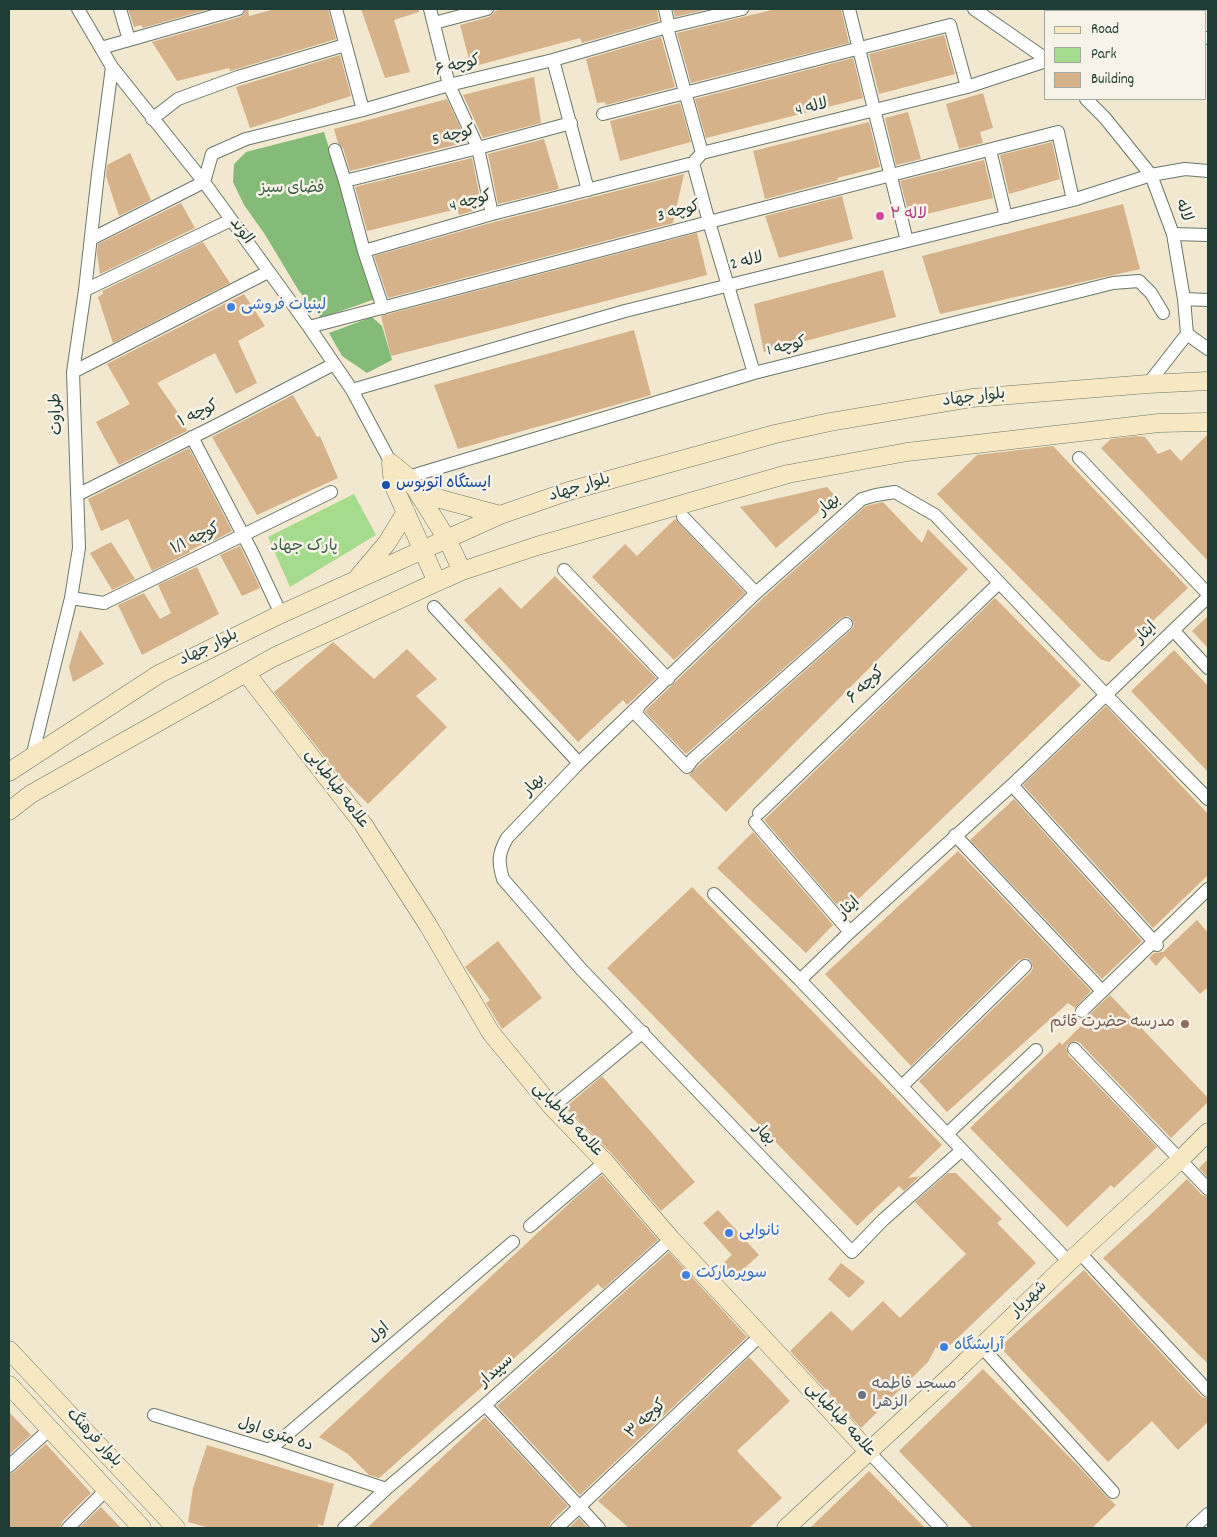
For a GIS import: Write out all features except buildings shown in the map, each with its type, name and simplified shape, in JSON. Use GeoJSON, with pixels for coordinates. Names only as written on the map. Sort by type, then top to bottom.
{"type":"FeatureCollection","features":[{"type":"Feature","properties":{"kind":"main road","name":"بلوار جهاد"},"geometry":{"type":"LineString","coordinates":[[9,772],[159,674],[281,614],[500,515],[569,491],[775,434],[830,422],[972,398],[1208,381]]}},
{"type":"Feature","properties":{"kind":"main road"},"geometry":{"type":"LineString","coordinates":[[9,811],[31,794],[274,658],[462,571],[537,546],[788,474],[907,452],[1159,423],[1208,422]]}},
{"type":"Feature","properties":{"kind":"main road","name":"الوند"},"geometry":{"type":"LineString","coordinates":[[391,463],[408,477],[447,539],[462,571]]}},
{"type":"Feature","properties":{"kind":"main road","name":"الوند"},"geometry":{"type":"LineString","coordinates":[[391,463],[393,484],[437,582]]}},
{"type":"Feature","properties":{"kind":"main road"},"geometry":{"type":"LineString","coordinates":[[418,493],[500,515]]}},
{"type":"Feature","properties":{"kind":"main road"},"geometry":{"type":"LineString","coordinates":[[356,580],[387,543],[406,512]]}},
{"type":"Feature","properties":{"kind":"main road","name":"علامه طباطبایی"},"geometry":{"type":"LineString","coordinates":[[246,673],[363,824],[428,925],[491,1033],[552,1107],[605,1162],[671,1239],[868,1451]]}},
{"type":"Feature","properties":{"kind":"main road","name":"شهریار"},"geometry":{"type":"LineString","coordinates":[[786,1528],[1208,1132]]}},
{"type":"Feature","properties":{"kind":"main road","name":"بلوار فرهنگ"},"geometry":{"type":"LineString","coordinates":[[9,1350],[176,1528]]}},
{"type":"Feature","properties":{"kind":"main road","name":"بلوار فرهنگ"},"geometry":{"type":"LineString","coordinates":[[9,1385],[142,1528]]}},
{"type":"Feature","properties":{"kind":"street","name":"الوند"},"geometry":{"type":"LineString","coordinates":[[78,9],[112,67],[204,182],[309,327],[352,390],[391,463]]}},
{"type":"Feature","properties":{"kind":"street"},"geometry":{"type":"LineString","coordinates":[[120,9],[130,40]]}},
{"type":"Feature","properties":{"kind":"street"},"geometry":{"type":"LineString","coordinates":[[101,48],[238,9]]}},
{"type":"Feature","properties":{"kind":"street"},"geometry":{"type":"LineString","coordinates":[[336,9],[364,110]]}},
{"type":"Feature","properties":{"kind":"street"},"geometry":{"type":"LineString","coordinates":[[430,9],[449,85],[478,148],[492,214]]}},
{"type":"Feature","properties":{"kind":"street"},"geometry":{"type":"LineString","coordinates":[[434,23],[487,9]]}},
{"type":"Feature","properties":{"kind":"street"},"geometry":{"type":"LineString","coordinates":[[553,60],[588,190],[693,163],[702,153],[668,27],[665,9]]}},
{"type":"Feature","properties":{"kind":"street","name":"کوچه ۶"},"geometry":{"type":"LineString","coordinates":[[204,182],[212,154],[246,139],[364,110],[449,85],[553,60],[668,27],[742,9]]}},
{"type":"Feature","properties":{"kind":"street"},"geometry":{"type":"LineString","coordinates":[[848,9],[907,242]]}},
{"type":"Feature","properties":{"kind":"street"},"geometry":{"type":"LineString","coordinates":[[974,9],[1044,59]]}},
{"type":"Feature","properties":{"kind":"street"},"geometry":{"type":"LineString","coordinates":[[603,114],[950,25],[967,87]]}},
{"type":"Feature","properties":{"kind":"street"},"geometry":{"type":"LineString","coordinates":[[152,119],[178,98],[238,77],[345,46]]}},
{"type":"Feature","properties":{"kind":"street","name":"لاله 4"},"geometry":{"type":"LineString","coordinates":[[702,153],[967,87],[1044,61]]}},
{"type":"Feature","properties":{"kind":"street","name":"طراوت"},"geometry":{"type":"LineString","coordinates":[[32,757],[71,598],[79,548],[73,372],[85,290],[112,67]]}},
{"type":"Feature","properties":{"kind":"street","name":"لاله"},"geometry":{"type":"LineString","coordinates":[[1087,100],[1105,118],[1151,175],[1173,234],[1184,299],[1187,334]]}},
{"type":"Feature","properties":{"kind":"street","name":"کوچه 5"},"geometry":{"type":"LineString","coordinates":[[345,181],[571,123]]}},
{"type":"Feature","properties":{"kind":"street","name":"کوچه 3"},"geometry":{"type":"LineString","coordinates":[[309,327],[1058,132],[1074,200]]}},
{"type":"Feature","properties":{"kind":"street"},"geometry":{"type":"LineString","coordinates":[[335,150],[364,251],[383,308]]}},
{"type":"Feature","properties":{"kind":"street"},"geometry":{"type":"LineString","coordinates":[[990,150],[1006,217]]}},
{"type":"Feature","properties":{"kind":"street"},"geometry":{"type":"LineString","coordinates":[[693,163],[754,373]]}},
{"type":"Feature","properties":{"kind":"street","name":"لاله 2"},"geometry":{"type":"LineString","coordinates":[[352,390],[616,313],[1074,200],[1151,175],[1185,170],[1208,171]]}},
{"type":"Feature","properties":{"kind":"street"},"geometry":{"type":"LineString","coordinates":[[91,239],[204,182]]}},
{"type":"Feature","properties":{"kind":"street","name":"کوچه 4"},"geometry":{"type":"LineString","coordinates":[[364,251],[492,214],[588,190]]}},
{"type":"Feature","properties":{"kind":"street"},"geometry":{"type":"LineString","coordinates":[[85,290],[231,220]]}},
{"type":"Feature","properties":{"kind":"street"},"geometry":{"type":"LineString","coordinates":[[1173,234],[1208,235]]}},
{"type":"Feature","properties":{"kind":"street"},"geometry":{"type":"LineString","coordinates":[[73,372],[268,272]]}},
{"type":"Feature","properties":{"kind":"street","name":"کوچه 1"},"geometry":{"type":"LineString","coordinates":[[408,477],[754,373],[1113,283],[1139,281],[1152,293],[1163,313]]}},
{"type":"Feature","properties":{"kind":"street"},"geometry":{"type":"LineString","coordinates":[[1184,299],[1208,300]]}},
{"type":"Feature","properties":{"kind":"street"},"geometry":{"type":"LineString","coordinates":[[1148,384],[1187,334],[1208,349]]}},
{"type":"Feature","properties":{"kind":"street","name":"کوچه ۱"},"geometry":{"type":"LineString","coordinates":[[77,495],[334,364]]}},
{"type":"Feature","properties":{"kind":"street"},"geometry":{"type":"LineString","coordinates":[[192,437],[243,535],[281,614]]}},
{"type":"Feature","properties":{"kind":"street"},"geometry":{"type":"LineString","coordinates":[[1079,458],[1208,596]]}},
{"type":"Feature","properties":{"kind":"street","name":"کوچه ۱/۱"},"geometry":{"type":"LineString","coordinates":[[71,598],[104,603],[331,492]]}},
{"type":"Feature","properties":{"kind":"street","name":"بهار"},"geometry":{"type":"LineString","coordinates":[[962,1150],[882,1220],[852,1252],[581,969],[503,879],[500,868],[500,850],[507,838],[580,763],[756,593],[862,499],[895,492],[935,515],[998,583],[1208,799]]}},
{"type":"Feature","properties":{"kind":"street"},"geometry":{"type":"LineString","coordinates":[[683,517],[756,593]]}},
{"type":"Feature","properties":{"kind":"street"},"geometry":{"type":"LineString","coordinates":[[564,570],[668,679]]}},
{"type":"Feature","properties":{"kind":"street","name":"کوچه ۶"},"geometry":{"type":"LineString","coordinates":[[850,932],[757,817],[998,583]]}},
{"type":"Feature","properties":{"kind":"street","name":"ایثار"},"geometry":{"type":"LineString","coordinates":[[800,980],[956,834],[1012,785],[1174,631],[1208,596]]}},
{"type":"Feature","properties":{"kind":"street"},"geometry":{"type":"LineString","coordinates":[[434,607],[580,763]]}},
{"type":"Feature","properties":{"kind":"street"},"geometry":{"type":"LineString","coordinates":[[638,708],[636,714],[687,767],[846,624]]}},
{"type":"Feature","properties":{"kind":"street"},"geometry":{"type":"LineString","coordinates":[[1174,631],[1208,668]]}},
{"type":"Feature","properties":{"kind":"street"},"geometry":{"type":"LineString","coordinates":[[1012,785],[1155,944]]}},
{"type":"Feature","properties":{"kind":"street"},"geometry":{"type":"LineString","coordinates":[[956,834],[1102,991]]}},
{"type":"Feature","properties":{"kind":"street"},"geometry":{"type":"LineString","coordinates":[[1082,1011],[1155,944],[1208,889]]}},
{"type":"Feature","properties":{"kind":"street"},"geometry":{"type":"LineString","coordinates":[[714,894],[800,980],[962,1150],[1075,1257],[1208,1391]]}},
{"type":"Feature","properties":{"kind":"street"},"geometry":{"type":"LineString","coordinates":[[902,1086],[1025,966]]}},
{"type":"Feature","properties":{"kind":"street"},"geometry":{"type":"LineString","coordinates":[[552,1107],[642,1032]]}},
{"type":"Feature","properties":{"kind":"street"},"geometry":{"type":"LineString","coordinates":[[1074,1049],[1208,1189]]}},
{"type":"Feature","properties":{"kind":"street"},"geometry":{"type":"LineString","coordinates":[[947,1134],[1036,1050]]}},
{"type":"Feature","properties":{"kind":"street"},"geometry":{"type":"LineString","coordinates":[[530,1226],[605,1162]]}},
{"type":"Feature","properties":{"kind":"street","name":"سپیدار"},"geometry":{"type":"LineString","coordinates":[[344,1528],[671,1239]]}},
{"type":"Feature","properties":{"kind":"street","name":"اول"},"geometry":{"type":"LineString","coordinates":[[269,1450],[513,1242]]}},
{"type":"Feature","properties":{"kind":"street","name":"کوچه ۳"},"geometry":{"type":"LineString","coordinates":[[557,1528],[760,1336]]}},
{"type":"Feature","properties":{"kind":"street"},"geometry":{"type":"LineString","coordinates":[[981,1346],[1113,1492]]}},
{"type":"Feature","properties":{"kind":"street"},"geometry":{"type":"LineString","coordinates":[[485,1405],[599,1528]]}},
{"type":"Feature","properties":{"kind":"street","name":"ده متری اول"},"geometry":{"type":"LineString","coordinates":[[154,1415],[269,1450],[386,1490]]}},
{"type":"Feature","properties":{"kind":"street"},"geometry":{"type":"LineString","coordinates":[[9,1466],[50,1429]]}},
{"type":"Feature","properties":{"kind":"street","name":"علامه طباطبایی"},"geometry":{"type":"LineString","coordinates":[[868,1451],[941,1528]]}},
{"type":"Feature","properties":{"kind":"street"},"geometry":{"type":"LineString","coordinates":[[68,1528],[107,1490]]}},
{"type":"Feature","properties":{"kind":"street"},"geometry":{"type":"LineString","coordinates":[[1193,1528],[1208,1514]]}},
{"type":"Feature","properties":{"kind":"green space","name":"فضای سبز"},"geometry":{"type":"Polygon","coordinates":[[[324,132],[375,299],[321,318],[299,291],[264,233],[244,205],[233,182],[234,164],[246,152],[324,132]]]}},
{"type":"Feature","properties":{"kind":"green space"},"geometry":{"type":"Polygon","coordinates":[[[372,317],[382,326],[392,360],[367,373],[342,356],[329,333],[372,317]]]}},
{"type":"Feature","properties":{"kind":"green space","name":"پارک جهاد"},"geometry":{"type":"Polygon","coordinates":[[[354,494],[376,535],[290,587],[268,537],[354,494]]]}},
{"type":"Feature","properties":{"kind":"place","name":"لاله ۲"},"geometry":{"type":"Point","coordinates":[880,216]}},
{"type":"Feature","properties":{"kind":"place","name":"لبنیات فروشی"},"geometry":{"type":"Point","coordinates":[231,307]}},
{"type":"Feature","properties":{"kind":"place","name":"ایستگاه اتوبوس"},"geometry":{"type":"Point","coordinates":[386,485]}},
{"type":"Feature","properties":{"kind":"place","name":"مدرسه حضرت قائم"},"geometry":{"type":"Point","coordinates":[1185,1024]}},
{"type":"Feature","properties":{"kind":"place","name":"نانوایی"},"geometry":{"type":"Point","coordinates":[729,1233]}},
{"type":"Feature","properties":{"kind":"place","name":"سوپرمارکت"},"geometry":{"type":"Point","coordinates":[686,1275]}},
{"type":"Feature","properties":{"kind":"place","name":"آرایشگاه"},"geometry":{"type":"Point","coordinates":[944,1347]}},
{"type":"Feature","properties":{"kind":"place","name":"مسجد فاطمه الزهرا"},"geometry":{"type":"Point","coordinates":[862,1395]}}]}
